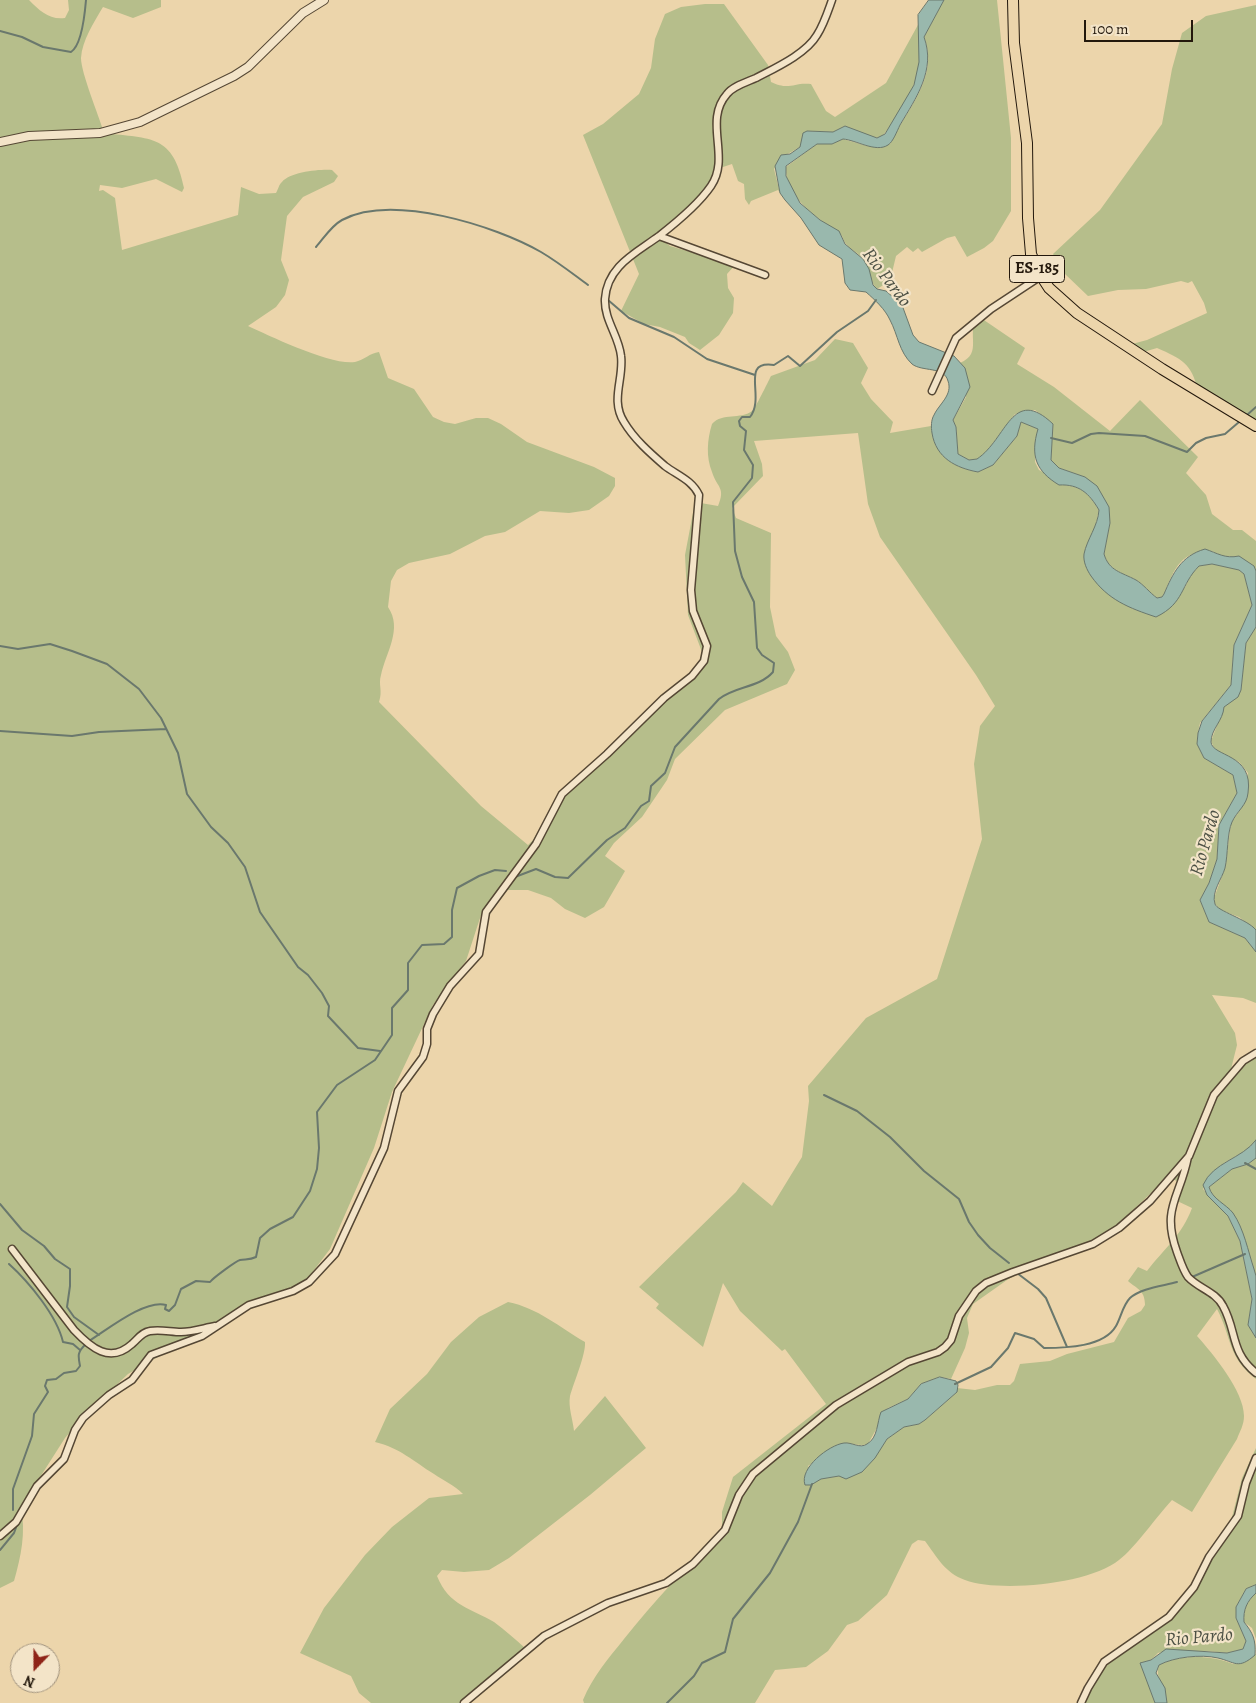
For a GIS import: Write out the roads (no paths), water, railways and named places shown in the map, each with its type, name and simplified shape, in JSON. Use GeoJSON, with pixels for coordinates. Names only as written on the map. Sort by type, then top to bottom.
{"type":"FeatureCollection","features":[{"type":"Feature","properties":{"kind":"main road","name":"ES-185"},"geometry":{"type":"LineString","coordinates":[[1013,0],[1014,43],[1027,143],[1028,218],[1031,254],[1041,276],[1049,288],[1077,313],[1162,369],[1256,426]]}},
{"type":"Feature","properties":{"kind":"street"},"geometry":{"type":"LineString","coordinates":[[0,142],[29,136],[100,133],[128,127],[234,76],[248,67],[304,13],[324,0]]}},
{"type":"Feature","properties":{"kind":"street"},"geometry":{"type":"LineString","coordinates":[[0,1536],[16,1522],[37,1486],[59,1466],[76,1430],[90,1412],[109,1395],[132,1380],[151,1355],[186,1343],[221,1325],[249,1305],[293,1291],[309,1282],[335,1254],[384,1148],[398,1091],[423,1058],[427,1044],[427,1029],[433,1014],[450,986],[479,954],[486,912],[536,844],[562,794],[607,754],[664,698],[692,676],[704,661],[707,646],[693,612],[691,590],[699,495],[689,482],[655,457],[622,420],[617,402],[621,356],[618,341],[606,312],[605,298],[608,283],[615,270],[659,236],[705,194],[719,172],[720,155],[716,113],[720,101],[729,91],[808,46],[817,36],[832,0]]}},
{"type":"Feature","properties":{"kind":"street"},"geometry":{"type":"LineString","coordinates":[[659,236],[765,275]]}},
{"type":"Feature","properties":{"kind":"street"},"geometry":{"type":"LineString","coordinates":[[932,391],[949,353],[962,332],[991,309],[1041,276]]}},
{"type":"Feature","properties":{"kind":"street"},"geometry":{"type":"LineString","coordinates":[[1256,1053],[1243,1061],[1214,1095],[1189,1156],[1184,1178],[1170,1212],[1169,1223],[1174,1243],[1189,1278],[1222,1303],[1237,1350],[1245,1364],[1256,1373]]}},
{"type":"Feature","properties":{"kind":"street"},"geometry":{"type":"LineString","coordinates":[[464,1703],[544,1636],[608,1603],[666,1583],[693,1564],[725,1530],[733,1508],[748,1480],[787,1444],[836,1406],[908,1362],[938,1352],[951,1340],[959,1316],[976,1291],[986,1283],[1093,1244],[1119,1228],[1157,1194],[1189,1156]]}},
{"type":"Feature","properties":{"kind":"street"},"geometry":{"type":"LineString","coordinates":[[12,1248],[74,1330],[86,1342],[102,1353],[113,1354],[124,1350],[144,1332],[185,1332],[221,1325]]}},
{"type":"Feature","properties":{"kind":"street"},"geometry":{"type":"LineString","coordinates":[[1081,1703],[1104,1662],[1168,1617],[1194,1587],[1210,1557],[1238,1516],[1246,1483],[1256,1458]]}},
{"type":"Feature","properties":{"kind":"water"},"geometry":{"type":"Polygon","coordinates":[[[929,0],[944,0],[924,37],[928,61],[926,72],[918,94],[892,141],[888,145],[878,148],[843,139],[832,144],[817,144],[786,166],[786,176],[800,203],[820,220],[839,231],[845,244],[863,259],[869,269],[873,285],[877,289],[886,291],[902,305],[913,335],[919,342],[954,356],[965,368],[970,387],[953,420],[956,427],[958,454],[969,460],[977,459],[987,450],[1011,419],[1019,413],[1028,410],[1039,413],[1053,424],[1051,460],[1059,468],[1085,477],[1097,486],[1109,507],[1110,523],[1104,554],[1112,568],[1139,582],[1157,598],[1162,597],[1179,566],[1190,556],[1205,549],[1225,556],[1239,556],[1254,566],[1256,571],[1256,627],[1246,643],[1241,690],[1238,697],[1224,707],[1222,717],[1213,733],[1211,742],[1218,751],[1239,763],[1245,770],[1248,780],[1246,801],[1230,827],[1225,868],[1214,895],[1215,904],[1256,930],[1256,952],[1245,938],[1209,922],[1200,900],[1209,883],[1217,859],[1219,825],[1237,793],[1233,775],[1204,758],[1197,744],[1198,733],[1202,721],[1231,685],[1234,645],[1252,605],[1244,574],[1239,570],[1212,564],[1199,566],[1172,606],[1156,617],[1128,606],[1112,597],[1090,574],[1084,557],[1085,548],[1097,522],[1099,510],[1083,491],[1072,486],[1059,485],[1051,480],[1040,468],[1035,455],[1038,429],[1021,422],[1017,436],[993,465],[978,472],[962,468],[948,460],[934,442],[931,426],[936,411],[949,391],[946,376],[937,371],[912,364],[901,349],[893,326],[883,308],[866,292],[850,290],[845,283],[842,259],[819,245],[801,218],[780,193],[775,166],[781,155],[790,154],[800,147],[803,133],[807,131],[833,132],[845,126],[877,138],[885,134],[914,85],[919,62],[918,15],[929,0]]]}},
{"type":"Feature","properties":{"kind":"water"},"geometry":{"type":"Polygon","coordinates":[[[1256,1140],[1256,1158],[1248,1164],[1232,1169],[1209,1187],[1213,1195],[1233,1213],[1245,1240],[1256,1276],[1256,1338],[1248,1325],[1252,1299],[1240,1241],[1228,1216],[1207,1195],[1203,1185],[1214,1171],[1243,1152],[1256,1140]]]}},
{"type":"Feature","properties":{"kind":"water"},"geometry":{"type":"Polygon","coordinates":[[[940,1377],[956,1381],[958,1385],[957,1392],[925,1420],[919,1424],[904,1427],[887,1439],[875,1458],[862,1472],[846,1479],[839,1476],[821,1479],[811,1485],[805,1485],[804,1478],[806,1472],[823,1453],[844,1443],[859,1446],[867,1444],[875,1434],[881,1412],[908,1399],[921,1384],[940,1377]]]}},
{"type":"Feature","properties":{"kind":"water"},"geometry":{"type":"Polygon","coordinates":[[[1256,1585],[1256,1593],[1246,1606],[1244,1614],[1244,1622],[1253,1637],[1255,1655],[1240,1664],[1218,1658],[1196,1656],[1165,1662],[1159,1665],[1156,1673],[1165,1688],[1167,1703],[1155,1703],[1140,1663],[1151,1660],[1166,1649],[1227,1653],[1243,1649],[1246,1641],[1236,1618],[1236,1607],[1246,1589],[1256,1585]]]}},
{"type":"Feature","properties":{"kind":"waterway"},"geometry":{"type":"LineString","coordinates":[[0,31],[22,37],[43,47],[71,52],[78,43],[84,20],[86,0]]}},
{"type":"Feature","properties":{"kind":"waterway"},"geometry":{"type":"LineString","coordinates":[[316,247],[331,229],[342,220],[363,213],[388,210],[415,211],[471,223],[522,242],[541,252],[588,285]]}},
{"type":"Feature","properties":{"kind":"waterway"},"geometry":{"type":"LineString","coordinates":[[608,300],[629,318],[674,337],[707,359],[755,375]]}},
{"type":"Feature","properties":{"kind":"waterway"},"geometry":{"type":"LineString","coordinates":[[515,877],[536,869],[555,877],[568,878],[607,840],[625,828],[641,806],[649,801],[651,786],[665,773],[675,747],[719,699],[761,681],[773,672],[774,663],[762,655],[757,648],[754,602],[742,577],[735,551],[733,502],[752,478],[753,465],[744,450],[746,431],[740,426],[739,421],[742,417],[750,417],[754,409],[756,400],[755,374],[758,368],[764,365],[774,365],[788,356],[800,366],[837,332],[868,311],[876,300]]}},
{"type":"Feature","properties":{"kind":"waterway"},"geometry":{"type":"LineString","coordinates":[[1247,415],[1256,407]]}},
{"type":"Feature","properties":{"kind":"waterway"},"geometry":{"type":"LineString","coordinates":[[1051,438],[1072,443],[1091,434],[1099,433],[1145,436],[1187,452],[1196,443],[1206,438],[1225,434],[1239,422]]}},
{"type":"Feature","properties":{"kind":"waterway"},"geometry":{"type":"LineString","coordinates":[[0,646],[18,649],[50,644],[107,664],[139,689],[161,718],[178,753],[187,794],[211,827],[228,843],[245,867],[260,912],[298,967],[308,975],[322,993],[329,1006],[328,1016],[358,1048],[380,1051]]}},
{"type":"Feature","properties":{"kind":"waterway"},"geometry":{"type":"LineString","coordinates":[[0,731],[72,736],[99,732],[166,729]]}},
{"type":"Feature","properties":{"kind":"waterway"},"geometry":{"type":"LineString","coordinates":[[89,1341],[137,1311],[157,1304],[166,1305],[165,1309],[169,1311],[175,1305],[181,1289],[196,1281],[210,1282],[238,1261],[256,1257],[260,1238],[270,1229],[293,1217],[310,1191],[317,1169],[319,1148],[317,1112],[337,1085],[375,1060],[392,1035],[392,1008],[408,990],[408,963],[422,945],[444,944],[452,937],[452,910],[457,888],[495,870],[506,871]]}},
{"type":"Feature","properties":{"kind":"waterway"},"geometry":{"type":"LineString","coordinates":[[824,1095],[857,1111],[890,1137],[924,1171],[959,1199],[969,1222],[978,1235],[990,1248],[1009,1263]]}},
{"type":"Feature","properties":{"kind":"waterway"},"geometry":{"type":"LineString","coordinates":[[1245,1163],[1256,1169]]}},
{"type":"Feature","properties":{"kind":"waterway"},"geometry":{"type":"LineString","coordinates":[[0,1204],[22,1230],[44,1246],[55,1259],[70,1269],[67,1307],[74,1317],[99,1335]]}},
{"type":"Feature","properties":{"kind":"waterway"},"geometry":{"type":"LineString","coordinates":[[1192,1277],[1245,1254]]}},
{"type":"Feature","properties":{"kind":"waterway"},"geometry":{"type":"LineString","coordinates":[[9,1264],[25,1280],[49,1311],[63,1342],[73,1344],[80,1350]]}},
{"type":"Feature","properties":{"kind":"waterway"},"geometry":{"type":"LineString","coordinates":[[1017,1273],[1038,1289],[1046,1298],[1067,1347]]}},
{"type":"Feature","properties":{"kind":"waterway"},"geometry":{"type":"LineString","coordinates":[[955,1384],[991,1367],[1008,1348],[1015,1333],[1034,1339],[1044,1348],[1073,1347],[1094,1342],[1110,1333],[1116,1326],[1130,1298],[1146,1290],[1177,1282]]}},
{"type":"Feature","properties":{"kind":"waterway"},"geometry":{"type":"LineString","coordinates":[[13,1510],[13,1489],[32,1436],[34,1414],[48,1392],[45,1386],[47,1380],[56,1379],[64,1373],[76,1371],[80,1366],[80,1352],[86,1344]]}},
{"type":"Feature","properties":{"kind":"waterway"},"geometry":{"type":"LineString","coordinates":[[667,1703],[694,1676],[702,1663],[725,1652],[733,1619],[770,1573],[798,1522],[812,1484]]}},
{"type":"Feature","properties":{"kind":"waterway"},"geometry":{"type":"LineString","coordinates":[[0,1550],[14,1533],[17,1525]]}},
{"type":"Feature","properties":{"kind":"water label","name":"Rio Pardo"},"geometry":{"type":"Point","coordinates":[886,278]}},
{"type":"Feature","properties":{"kind":"water label","name":"Rio Pardo"},"geometry":{"type":"Point","coordinates":[1206,843]}},
{"type":"Feature","properties":{"kind":"water label","name":"Rio Pardo"},"geometry":{"type":"Point","coordinates":[1199,1638]}}]}
